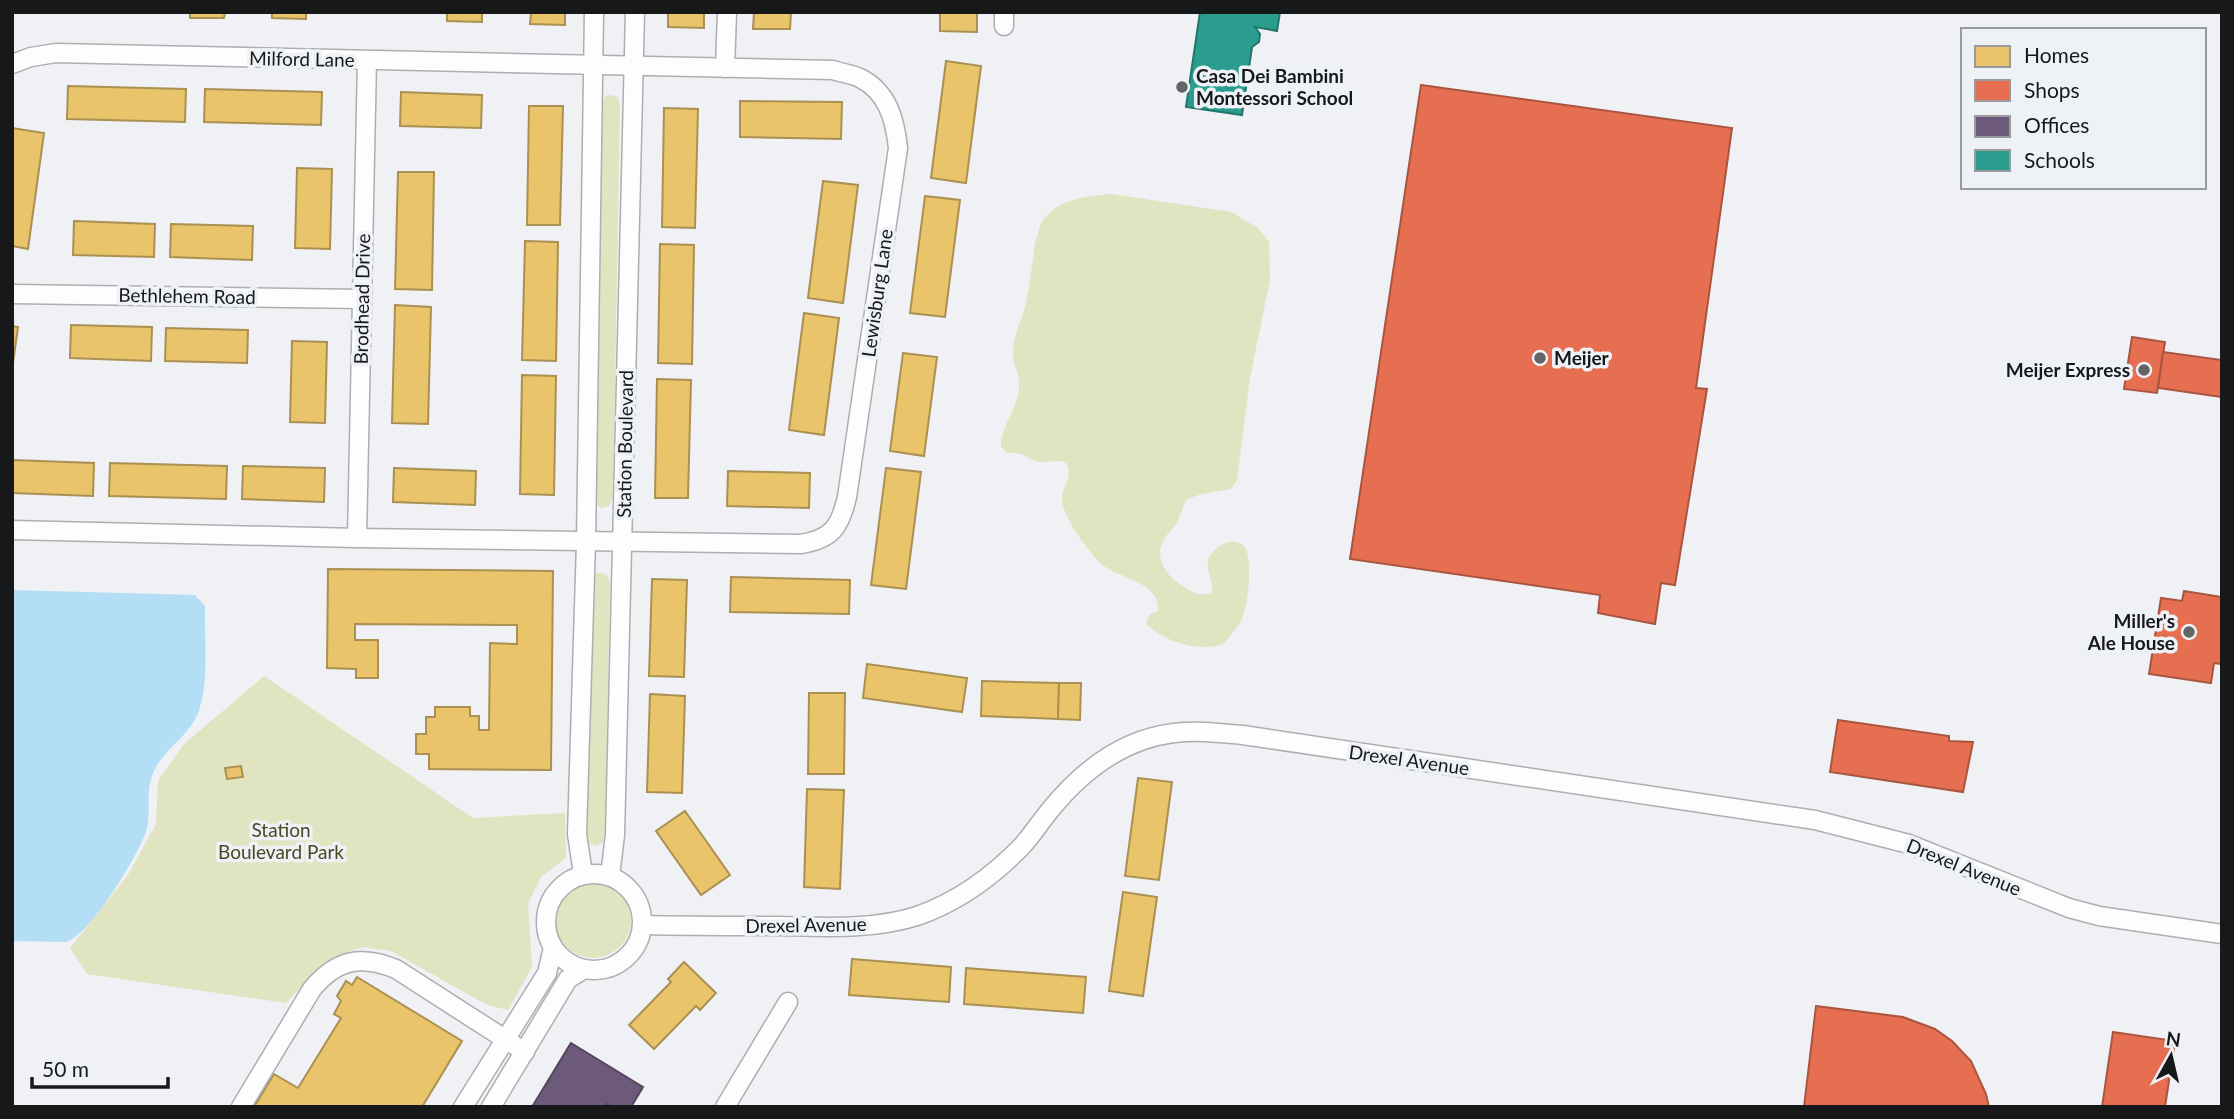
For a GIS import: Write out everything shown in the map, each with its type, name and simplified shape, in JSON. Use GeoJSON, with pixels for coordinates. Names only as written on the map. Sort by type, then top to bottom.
{"type":"FeatureCollection","features":[{"type":"Feature","properties":{"kind":"street","name":"Station Boulevard"},"geometry":{"type":"LineString","coordinates":[[583,874],[578,834],[586,542],[594,12]]}},
{"type":"Feature","properties":{"kind":"street","name":"Station Boulevard"},"geometry":{"type":"LineString","coordinates":[[610,876],[615,835],[635,12]]}},
{"type":"Feature","properties":{"kind":"street"},"geometry":{"type":"LineString","coordinates":[[725,68],[727,12]]}},
{"type":"Feature","properties":{"kind":"street","name":"Milford Lane"},"geometry":{"type":"LineString","coordinates":[[12,64],[31,57],[56,53],[634,66]]}},
{"type":"Feature","properties":{"kind":"street","name":"Brodhead Drive"},"geometry":{"type":"LineString","coordinates":[[357,538],[367,60]]}},
{"type":"Feature","properties":{"kind":"street","name":"Lewisburg Lane"},"geometry":{"type":"LineString","coordinates":[[586,542],[801,544],[819,541],[832,531],[843,516],[845,506],[898,148],[895,120],[883,97],[860,78],[833,70],[634,66]]}},
{"type":"Feature","properties":{"kind":"street","name":"Bethlehem Road"},"geometry":{"type":"LineString","coordinates":[[12,294],[362,299]]}},
{"type":"Feature","properties":{"kind":"street"},"geometry":{"type":"LineString","coordinates":[[12,530],[586,542]]}},
{"type":"Feature","properties":{"kind":"street","name":"Drexel Avenue"},"geometry":{"type":"LineString","coordinates":[[643,925],[832,928],[882,924],[917,916],[958,897],[982,882],[1023,845],[1078,778],[1113,752],[1173,733],[1204,732],[1242,735],[1815,820],[1909,844],[2069,908],[2099,916],[2222,934]]}},
{"type":"Feature","properties":{"kind":"street"},"geometry":{"type":"LineString","coordinates":[[583,874],[610,876],[624,883],[634,895],[641,909],[643,925],[633,951],[623,960],[611,967],[584,970],[562,958],[553,948],[545,919],[548,904],[556,890],[568,880],[583,874]]}},
{"type":"Feature","properties":{"kind":"street"},"geometry":{"type":"LineString","coordinates":[[463,1107],[547,973],[553,948]]}},
{"type":"Feature","properties":{"kind":"street"},"geometry":{"type":"LineString","coordinates":[[241,1107],[313,989],[333,968],[347,962],[380,962],[396,969],[525,1052]]}},
{"type":"Feature","properties":{"kind":"street"},"geometry":{"type":"LineString","coordinates":[[491,1107],[568,979],[584,970]]}},
{"type":"Feature","properties":{"kind":"street"},"geometry":{"type":"LineString","coordinates":[[725,1107],[788,1002]]}},
{"type":"Feature","properties":{"kind":"green space"},"geometry":{"type":"Polygon","coordinates":[[[605,96],[617,97],[620,104],[613,496],[609,506],[601,508],[594,503],[601,107],[605,96]]]}},
{"type":"Feature","properties":{"kind":"green space"},"geometry":{"type":"Polygon","coordinates":[[[1112,194],[1231,212],[1258,228],[1269,242],[1270,279],[1250,378],[1237,480],[1231,489],[1187,499],[1160,551],[1162,564],[1176,582],[1197,594],[1204,594],[1212,592],[1208,561],[1213,552],[1227,543],[1243,545],[1249,569],[1246,603],[1240,622],[1222,645],[1201,647],[1182,644],[1154,631],[1146,624],[1150,614],[1158,611],[1153,593],[1100,563],[1082,541],[1066,514],[1062,498],[1069,477],[1066,463],[1040,462],[1021,454],[1007,453],[1001,447],[1018,394],[1019,381],[1013,358],[1014,343],[1025,308],[1036,239],[1041,224],[1063,204],[1112,194]]]}},
{"type":"Feature","properties":{"kind":"green space"},"geometry":{"type":"Polygon","coordinates":[[[598,573],[606,575],[610,581],[605,829],[603,842],[596,846],[587,843],[585,836],[593,576],[598,573]]]}},
{"type":"Feature","properties":{"kind":"green space","name":"Station Boulevard Park"},"geometry":{"type":"Polygon","coordinates":[[[264,676],[473,818],[565,813],[566,858],[541,877],[528,903],[532,967],[508,1010],[487,1005],[391,951],[363,947],[328,960],[286,1003],[87,974],[70,948],[128,875],[156,824],[158,781],[184,744],[264,676]]]}},
{"type":"Feature","properties":{"kind":"green space"},"geometry":{"type":"Polygon","coordinates":[[[593,882],[608,885],[620,893],[628,905],[631,920],[628,935],[620,947],[608,955],[593,958],[578,955],[566,947],[558,935],[555,920],[558,905],[566,893],[578,885],[593,882]]]}},
{"type":"Feature","properties":{"kind":"water"},"geometry":{"type":"Polygon","coordinates":[[[12,590],[195,595],[205,606],[206,657],[203,695],[197,716],[154,771],[150,785],[147,828],[135,856],[87,926],[65,942],[12,941],[12,590]]]}},
{"type":"Feature","properties":{"kind":"building: Homes"},"geometry":{"type":"Polygon","coordinates":[[[190,12],[225,12],[224,18],[190,18],[190,12]]]}},
{"type":"Feature","properties":{"kind":"building: Homes"},"geometry":{"type":"Polygon","coordinates":[[[272,12],[306,12],[306,19],[272,18],[272,12]]]}},
{"type":"Feature","properties":{"kind":"building: Homes"},"geometry":{"type":"Polygon","coordinates":[[[447,12],[482,12],[482,22],[447,21],[447,12]]]}},
{"type":"Feature","properties":{"kind":"building: Homes"},"geometry":{"type":"Polygon","coordinates":[[[531,12],[565,12],[565,25],[530,24],[531,12]]]}},
{"type":"Feature","properties":{"kind":"building: Homes"},"geometry":{"type":"Polygon","coordinates":[[[668,12],[704,12],[704,28],[668,27],[668,12]]]}},
{"type":"Feature","properties":{"kind":"building: Homes"},"geometry":{"type":"Polygon","coordinates":[[[754,12],[791,12],[790,29],[753,29],[754,12]]]}},
{"type":"Feature","properties":{"kind":"building: Homes"},"geometry":{"type":"Polygon","coordinates":[[[940,12],[977,12],[977,32],[940,31],[940,12]]]}},
{"type":"Feature","properties":{"kind":"building: Homes"},"geometry":{"type":"Polygon","coordinates":[[[946,61],[981,66],[966,183],[931,178],[946,61]]]}},
{"type":"Feature","properties":{"kind":"building: Homes"},"geometry":{"type":"Polygon","coordinates":[[[68,86],[186,89],[185,122],[67,119],[68,86]]]}},
{"type":"Feature","properties":{"kind":"building: Homes"},"geometry":{"type":"Polygon","coordinates":[[[205,89],[322,92],[321,125],[204,122],[205,89]]]}},
{"type":"Feature","properties":{"kind":"building: Homes"},"geometry":{"type":"Polygon","coordinates":[[[401,92],[482,95],[481,128],[400,126],[401,92]]]}},
{"type":"Feature","properties":{"kind":"building: Homes"},"geometry":{"type":"Polygon","coordinates":[[[740,101],[842,102],[841,139],[740,137],[740,101]]]}},
{"type":"Feature","properties":{"kind":"building: Homes"},"geometry":{"type":"Polygon","coordinates":[[[529,106],[563,106],[560,225],[527,225],[529,106]]]}},
{"type":"Feature","properties":{"kind":"building: Homes"},"geometry":{"type":"Polygon","coordinates":[[[664,108],[698,109],[695,228],[662,227],[664,108]]]}},
{"type":"Feature","properties":{"kind":"building: Homes"},"geometry":{"type":"Polygon","coordinates":[[[12,128],[44,133],[28,249],[12,246],[12,128]]]}},
{"type":"Feature","properties":{"kind":"building: Homes"},"geometry":{"type":"Polygon","coordinates":[[[297,168],[332,169],[330,249],[295,248],[297,168]]]}},
{"type":"Feature","properties":{"kind":"building: Homes"},"geometry":{"type":"Polygon","coordinates":[[[398,172],[434,172],[432,290],[395,289],[398,172]]]}},
{"type":"Feature","properties":{"kind":"building: Homes"},"geometry":{"type":"Polygon","coordinates":[[[823,181],[858,185],[843,303],[808,298],[823,181]]]}},
{"type":"Feature","properties":{"kind":"building: Homes"},"geometry":{"type":"Polygon","coordinates":[[[925,196],[960,200],[945,317],[910,313],[925,196]]]}},
{"type":"Feature","properties":{"kind":"building: Homes"},"geometry":{"type":"Polygon","coordinates":[[[74,221],[155,224],[154,257],[73,255],[74,221]]]}},
{"type":"Feature","properties":{"kind":"building: Homes"},"geometry":{"type":"Polygon","coordinates":[[[171,224],[253,226],[252,260],[170,257],[171,224]]]}},
{"type":"Feature","properties":{"kind":"building: Homes"},"geometry":{"type":"Polygon","coordinates":[[[525,241],[558,242],[556,361],[522,360],[525,241]]]}},
{"type":"Feature","properties":{"kind":"building: Homes"},"geometry":{"type":"Polygon","coordinates":[[[660,244],[694,245],[692,364],[658,363],[660,244]]]}},
{"type":"Feature","properties":{"kind":"building: Homes"},"geometry":{"type":"Polygon","coordinates":[[[395,305],[431,307],[428,424],[392,423],[395,305]]]}},
{"type":"Feature","properties":{"kind":"building: Homes"},"geometry":{"type":"Polygon","coordinates":[[[804,313],[839,318],[824,435],[789,430],[804,313]]]}},
{"type":"Feature","properties":{"kind":"building: Homes"},"geometry":{"type":"Polygon","coordinates":[[[71,325],[152,327],[151,361],[70,358],[71,325]]]}},
{"type":"Feature","properties":{"kind":"building: Homes"},"geometry":{"type":"Polygon","coordinates":[[[12,326],[18,327],[12,370],[12,326]]]}},
{"type":"Feature","properties":{"kind":"building: Homes"},"geometry":{"type":"Polygon","coordinates":[[[166,328],[248,330],[247,363],[165,361],[166,328]]]}},
{"type":"Feature","properties":{"kind":"building: Homes"},"geometry":{"type":"Polygon","coordinates":[[[292,341],[327,342],[325,423],[290,422],[292,341]]]}},
{"type":"Feature","properties":{"kind":"building: Homes"},"geometry":{"type":"Polygon","coordinates":[[[903,353],[937,357],[924,456],[890,451],[903,353]]]}},
{"type":"Feature","properties":{"kind":"building: Homes"},"geometry":{"type":"Polygon","coordinates":[[[522,375],[556,376],[554,495],[520,494],[522,375]]]}},
{"type":"Feature","properties":{"kind":"building: Homes"},"geometry":{"type":"Polygon","coordinates":[[[657,379],[691,380],[688,498],[655,498],[657,379]]]}},
{"type":"Feature","properties":{"kind":"building: Homes"},"geometry":{"type":"Polygon","coordinates":[[[12,460],[94,463],[93,496],[12,493],[12,460]]]}},
{"type":"Feature","properties":{"kind":"building: Homes"},"geometry":{"type":"Polygon","coordinates":[[[110,463],[227,466],[226,499],[109,496],[110,463]]]}},
{"type":"Feature","properties":{"kind":"building: Homes"},"geometry":{"type":"Polygon","coordinates":[[[243,466],[325,468],[324,502],[242,499],[243,466]]]}},
{"type":"Feature","properties":{"kind":"building: Homes"},"geometry":{"type":"Polygon","coordinates":[[[394,468],[476,471],[475,505],[393,502],[394,468]]]}},
{"type":"Feature","properties":{"kind":"building: Homes"},"geometry":{"type":"Polygon","coordinates":[[[886,468],[921,472],[906,589],[871,585],[886,468]]]}},
{"type":"Feature","properties":{"kind":"building: Homes"},"geometry":{"type":"Polygon","coordinates":[[[728,471],[810,473],[809,508],[727,506],[728,471]]]}},
{"type":"Feature","properties":{"kind":"building: Homes"},"geometry":{"type":"Polygon","coordinates":[[[328,569],[553,571],[551,770],[429,769],[429,754],[416,754],[416,734],[426,734],[426,717],[435,717],[435,707],[470,707],[470,716],[479,716],[479,730],[489,730],[490,643],[517,644],[517,625],[355,624],[355,640],[378,640],[378,678],[356,678],[356,669],[327,668],[328,569]]]}},
{"type":"Feature","properties":{"kind":"building: Homes"},"geometry":{"type":"Polygon","coordinates":[[[731,577],[850,580],[849,614],[730,612],[731,577]]]}},
{"type":"Feature","properties":{"kind":"building: Homes"},"geometry":{"type":"Polygon","coordinates":[[[652,579],[687,580],[684,677],[649,676],[652,579]]]}},
{"type":"Feature","properties":{"kind":"building: Homes"},"geometry":{"type":"Polygon","coordinates":[[[867,664],[967,678],[962,712],[863,698],[867,664]]]}},
{"type":"Feature","properties":{"kind":"building: Homes"},"geometry":{"type":"Polygon","coordinates":[[[982,681],[1059,683],[1058,719],[981,716],[982,681]]]}},
{"type":"Feature","properties":{"kind":"building: Homes"},"geometry":{"type":"Polygon","coordinates":[[[1059,683],[1081,683],[1080,720],[1058,719],[1059,683]]]}},
{"type":"Feature","properties":{"kind":"building: Homes"},"geometry":{"type":"Polygon","coordinates":[[[809,693],[845,693],[844,774],[808,774],[809,693]]]}},
{"type":"Feature","properties":{"kind":"building: Homes"},"geometry":{"type":"Polygon","coordinates":[[[650,694],[685,696],[682,793],[647,792],[650,694]]]}},
{"type":"Feature","properties":{"kind":"building: Homes"},"geometry":{"type":"Polygon","coordinates":[[[241,766],[243,777],[227,779],[225,768],[241,766]]]}},
{"type":"Feature","properties":{"kind":"building: Homes"},"geometry":{"type":"Polygon","coordinates":[[[1138,778],[1172,782],[1159,880],[1125,876],[1138,778]]]}},
{"type":"Feature","properties":{"kind":"building: Homes"},"geometry":{"type":"Polygon","coordinates":[[[807,789],[844,790],[840,889],[804,887],[807,789]]]}},
{"type":"Feature","properties":{"kind":"building: Homes"},"geometry":{"type":"Polygon","coordinates":[[[685,811],[730,875],[701,895],[656,831],[685,811]]]}},
{"type":"Feature","properties":{"kind":"building: Homes"},"geometry":{"type":"Polygon","coordinates":[[[1123,892],[1157,897],[1143,996],[1109,991],[1123,892]]]}},
{"type":"Feature","properties":{"kind":"building: Homes"},"geometry":{"type":"Polygon","coordinates":[[[852,959],[951,967],[949,1002],[849,995],[852,959]]]}},
{"type":"Feature","properties":{"kind":"building: Homes"},"geometry":{"type":"Polygon","coordinates":[[[684,962],[716,993],[700,1010],[696,1006],[654,1049],[629,1025],[671,982],[668,979],[684,962]]]}},
{"type":"Feature","properties":{"kind":"building: Homes"},"geometry":{"type":"Polygon","coordinates":[[[966,968],[1086,977],[1083,1013],[964,1004],[966,968]]]}},
{"type":"Feature","properties":{"kind":"building: Homes"},"geometry":{"type":"Polygon","coordinates":[[[357,977],[462,1041],[422,1107],[254,1107],[274,1074],[298,1088],[341,1018],[334,1014],[341,1001],[337,996],[346,981],[352,985],[357,977]]]}},
{"type":"Feature","properties":{"kind":"building: Shops","name":"Meijer"},"geometry":{"type":"Polygon","coordinates":[[[1421,85],[1732,128],[1696,388],[1707,389],[1675,585],[1661,583],[1655,624],[1598,613],[1600,595],[1350,559],[1421,85]]]}},
{"type":"Feature","properties":{"kind":"building: Shops","name":"Meijer Express"},"geometry":{"type":"Polygon","coordinates":[[[2132,337],[2165,342],[2157,393],[2124,389],[2132,337]]]}},
{"type":"Feature","properties":{"kind":"building: Shops"},"geometry":{"type":"Polygon","coordinates":[[[2163,352],[2222,360],[2222,397],[2158,388],[2163,352]]]}},
{"type":"Feature","properties":{"kind":"building: Shops","name":"Miller's Ale House"},"geometry":{"type":"Polygon","coordinates":[[[2184,591],[2222,597],[2222,664],[2214,663],[2211,683],[2149,674],[2161,598],[2182,601],[2184,591]]]}},
{"type":"Feature","properties":{"kind":"building: Shops"},"geometry":{"type":"Polygon","coordinates":[[[1838,720],[1949,736],[1949,741],[1973,742],[1963,792],[1830,772],[1838,720]]]}},
{"type":"Feature","properties":{"kind":"building: Shops"},"geometry":{"type":"Polygon","coordinates":[[[1816,1006],[1903,1017],[1935,1029],[1952,1041],[1971,1061],[1989,1107],[1804,1107],[1816,1006]]]}},
{"type":"Feature","properties":{"kind":"building: Shops"},"geometry":{"type":"Polygon","coordinates":[[[2113,1032],[2175,1041],[2165,1107],[2102,1107],[2113,1032]]]}},
{"type":"Feature","properties":{"kind":"building: Offices"},"geometry":{"type":"Polygon","coordinates":[[[571,1043],[643,1087],[631,1107],[612,1107],[607,1104],[605,1107],[532,1107],[571,1043]]]}},
{"type":"Feature","properties":{"kind":"building: Schools"},"geometry":{"type":"Polygon","coordinates":[[[1200,12],[1280,12],[1277,31],[1255,27],[1260,34],[1259,42],[1252,47],[1242,115],[1186,107],[1200,12]]]}},
{"type":"Feature","properties":{"kind":"place","name":"Casa Dei Bambini Montessori School"},"geometry":{"type":"Point","coordinates":[1182,87]}},
{"type":"Feature","properties":{"kind":"place","name":"Meijer"},"geometry":{"type":"Point","coordinates":[1540,358]}},
{"type":"Feature","properties":{"kind":"place","name":"Meijer Express"},"geometry":{"type":"Point","coordinates":[2144,370]}},
{"type":"Feature","properties":{"kind":"place","name":"Miller's Ale House"},"geometry":{"type":"Point","coordinates":[2189,632]}}]}
